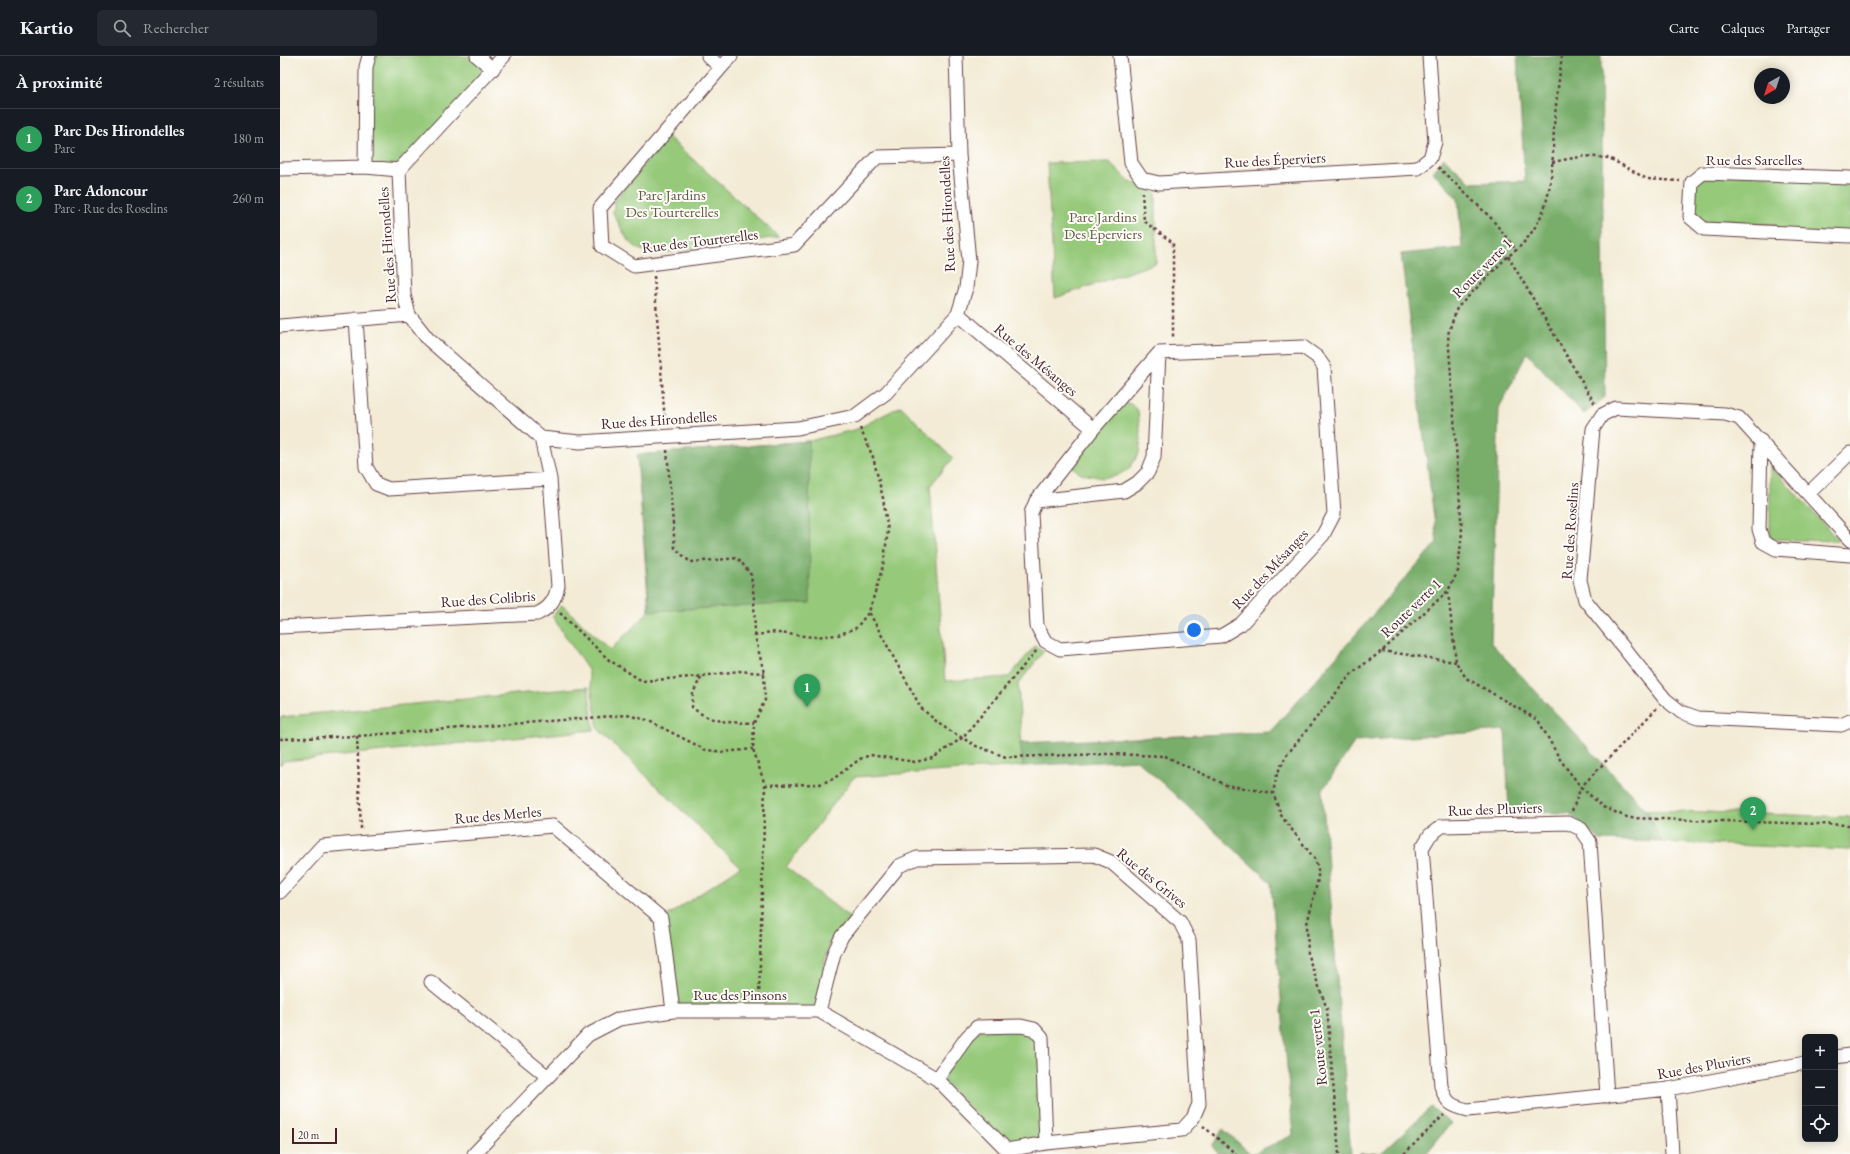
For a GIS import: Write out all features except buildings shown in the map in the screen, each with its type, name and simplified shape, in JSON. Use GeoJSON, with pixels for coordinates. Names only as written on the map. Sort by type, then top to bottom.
{"type":"FeatureCollection","features":[{"type":"Feature","properties":{"kind":"street"},"geometry":{"type":"LineString","coordinates":[[365,167],[366,67],[369,56]]}},
{"type":"Feature","properties":{"kind":"street"},"geometry":{"type":"LineString","coordinates":[[477,56],[493,69]]}},
{"type":"Feature","properties":{"kind":"street","name":"Rue des Hirondelles"},"geometry":{"type":"LineString","coordinates":[[504,56],[399,170],[404,295],[409,315],[428,339],[541,438],[580,442],[666,435],[798,428],[855,416],[886,393],[958,314],[966,288],[969,261],[959,155],[956,56]]}},
{"type":"Feature","properties":{"kind":"street"},"geometry":{"type":"LineString","coordinates":[[708,56],[720,67]]}},
{"type":"Feature","properties":{"kind":"street","name":"Rue des Tourterelles"},"geometry":{"type":"LineString","coordinates":[[731,56],[600,208],[602,246],[634,266],[794,245],[877,157],[959,155]]}},
{"type":"Feature","properties":{"kind":"street"},"geometry":{"type":"LineString","coordinates":[[1120,56],[1131,163],[1142,179]]}},
{"type":"Feature","properties":{"kind":"street"},"geometry":{"type":"LineString","coordinates":[[1429,56],[1435,142],[1430,158]]}},
{"type":"Feature","properties":{"kind":"street","name":"Rue des Éperviers"},"geometry":{"type":"LineString","coordinates":[[1142,179],[1159,183],[1418,168],[1430,158]]}},
{"type":"Feature","properties":{"kind":"street"},"geometry":{"type":"LineString","coordinates":[[280,169],[365,167],[399,170]]}},
{"type":"Feature","properties":{"kind":"street","name":"Rue des Sarcelles"},"geometry":{"type":"LineString","coordinates":[[1850,178],[1703,173],[1692,182],[1690,217],[1704,228],[1850,236]]}},
{"type":"Feature","properties":{"kind":"street","name":"Rue des Mésanges"},"geometry":{"type":"LineString","coordinates":[[958,314],[1093,429]]}},
{"type":"Feature","properties":{"kind":"street"},"geometry":{"type":"LineString","coordinates":[[280,326],[409,315]]}},
{"type":"Feature","properties":{"kind":"street"},"geometry":{"type":"LineString","coordinates":[[356,319],[366,467],[376,484],[389,489],[550,479]]}},
{"type":"Feature","properties":{"kind":"street","name":"Rue des Mésanges"},"geometry":{"type":"LineString","coordinates":[[1045,641],[1060,649],[1221,636],[1241,624],[1323,535],[1334,514],[1324,367],[1317,357],[1303,347],[1159,353]]}},
{"type":"Feature","properties":{"kind":"street"},"geometry":{"type":"LineString","coordinates":[[1045,641],[1037,626],[1031,512],[1036,501],[1093,429],[1159,353]]}},
{"type":"Feature","properties":{"kind":"street"},"geometry":{"type":"LineString","coordinates":[[1036,501],[1124,491],[1137,484],[1148,472],[1154,457],[1159,353]]}},
{"type":"Feature","properties":{"kind":"street"},"geometry":{"type":"LineString","coordinates":[[1602,415],[1616,408],[1725,414],[1739,418],[1809,493],[1850,540]]}},
{"type":"Feature","properties":{"kind":"street","name":"Rue des Roselins"},"geometry":{"type":"LineString","coordinates":[[1602,415],[1593,429],[1580,580],[1585,600],[1666,699],[1681,712],[1698,718],[1841,725],[1850,721]]}},
{"type":"Feature","properties":{"kind":"street","name":"Rue des Colibris"},"geometry":{"type":"LineString","coordinates":[[280,626],[537,614],[552,605],[558,586],[550,479],[541,438]]}},
{"type":"Feature","properties":{"kind":"street"},"geometry":{"type":"LineString","coordinates":[[1761,441],[1758,529],[1763,542],[1776,549],[1850,555]]}},
{"type":"Feature","properties":{"kind":"street"},"geometry":{"type":"LineString","coordinates":[[1809,493],[1850,453]]}},
{"type":"Feature","properties":{"kind":"street"},"geometry":{"type":"LineString","coordinates":[[1568,823],[1581,829],[1590,842],[1607,1096]]}},
{"type":"Feature","properties":{"kind":"street","name":"Rue des Pluviers"},"geometry":{"type":"LineString","coordinates":[[1568,823],[1442,826],[1430,835],[1422,848],[1441,1086],[1444,1096],[1453,1106],[1468,1110],[1668,1089],[1802,1064]]}},
{"type":"Feature","properties":{"kind":"street","name":"Rue des Merles"},"geometry":{"type":"LineString","coordinates":[[280,892],[322,846],[553,826],[661,918],[673,1011]]}},
{"type":"Feature","properties":{"kind":"street","name":"Rue des Grives"},"geometry":{"type":"LineString","coordinates":[[819,1011],[834,953],[842,936],[900,866],[917,858],[1094,855],[1111,862],[1180,922],[1189,940],[1199,1104],[1193,1118]]}},
{"type":"Feature","properties":{"kind":"street"},"geometry":{"type":"LineString","coordinates":[[431,982],[548,1077]]}},
{"type":"Feature","properties":{"kind":"street","name":"Rue des Pinsons"},"geometry":{"type":"LineString","coordinates":[[474,1154],[588,1035],[618,1019],[673,1011],[819,1011],[937,1079],[1007,1152],[1046,1143]]}},
{"type":"Feature","properties":{"kind":"street"},"geometry":{"type":"LineString","coordinates":[[937,1079],[967,1037],[977,1027],[1021,1026],[1034,1029],[1042,1038],[1046,1143],[1182,1130],[1193,1118]]}},
{"type":"Feature","properties":{"kind":"street"},"geometry":{"type":"LineString","coordinates":[[1838,1056],[1850,1054]]}},
{"type":"Feature","properties":{"kind":"street"},"geometry":{"type":"LineString","coordinates":[[1668,1089],[1672,1154]]}},
{"type":"Feature","properties":{"kind":"path","name":"Route verte 1"},"geometry":{"type":"LineString","coordinates":[[1339,1154],[1327,1009],[1308,956],[1308,924],[1318,879],[1318,868],[1314,858],[1282,817],[1273,793],[1277,774],[1286,756],[1301,735],[1352,673],[1382,651],[1448,591],[1458,571],[1462,532],[1448,334],[1457,308],[1508,256],[1517,251],[1537,224],[1547,200],[1552,162],[1556,101],[1562,56]]}},
{"type":"Feature","properties":{"kind":"path"},"geometry":{"type":"LineString","coordinates":[[1552,162],[1584,156],[1609,158],[1647,179],[1692,182]]}},
{"type":"Feature","properties":{"kind":"path"},"geometry":{"type":"LineString","coordinates":[[1430,158],[1492,218],[1517,251]]}},
{"type":"Feature","properties":{"kind":"path"},"geometry":{"type":"LineString","coordinates":[[1142,179],[1144,221],[1173,243],[1173,352]]}},
{"type":"Feature","properties":{"kind":"path"},"geometry":{"type":"LineString","coordinates":[[1508,256],[1602,415]]}},
{"type":"Feature","properties":{"kind":"path"},"geometry":{"type":"LineString","coordinates":[[653,263],[675,548],[690,562],[738,558],[750,575],[754,599],[755,636],[764,672],[765,700],[754,723],[753,749],[765,785],[758,1011]]}},
{"type":"Feature","properties":{"kind":"path"},"geometry":{"type":"LineString","coordinates":[[755,636],[770,632],[812,636],[838,635],[856,628],[869,612],[883,566],[888,531],[883,498],[873,457],[855,416]]}},
{"type":"Feature","properties":{"kind":"path"},"geometry":{"type":"LineString","coordinates":[[1448,591],[1456,662],[1466,678],[1538,720],[1561,761],[1581,787],[1603,807],[1629,818],[1850,825]]}},
{"type":"Feature","properties":{"kind":"path"},"geometry":{"type":"LineString","coordinates":[[552,605],[609,660],[642,681],[739,671],[764,672]]}},
{"type":"Feature","properties":{"kind":"path"},"geometry":{"type":"LineString","coordinates":[[869,612],[921,708],[942,726],[976,746],[1006,757],[1109,754],[1164,756],[1226,785],[1273,793]]}},
{"type":"Feature","properties":{"kind":"path"},"geometry":{"type":"LineString","coordinates":[[765,785],[820,784],[833,779],[860,759],[870,755],[915,762],[932,758],[962,738],[1045,641]]}},
{"type":"Feature","properties":{"kind":"path"},"geometry":{"type":"LineString","coordinates":[[1382,651],[1456,662]]}},
{"type":"Feature","properties":{"kind":"path"},"geometry":{"type":"LineString","coordinates":[[702,676],[693,693],[692,707],[699,713],[716,722],[754,723]]}},
{"type":"Feature","properties":{"kind":"path"},"geometry":{"type":"LineString","coordinates":[[1568,823],[1581,787],[1666,699]]}},
{"type":"Feature","properties":{"kind":"path"},"geometry":{"type":"LineString","coordinates":[[280,739],[357,736],[627,715],[647,720],[706,750],[724,752],[753,749]]}},
{"type":"Feature","properties":{"kind":"path"},"geometry":{"type":"LineString","coordinates":[[357,736],[362,843]]}},
{"type":"Feature","properties":{"kind":"path"},"geometry":{"type":"LineString","coordinates":[[1404,1154],[1453,1106]]}},
{"type":"Feature","properties":{"kind":"path"},"geometry":{"type":"LineString","coordinates":[[1193,1118],[1236,1154]]}},
{"type":"Feature","properties":{"kind":"green space"},"geometry":{"type":"Polygon","coordinates":[[[369,56],[477,56],[493,69],[399,170],[365,167],[369,56]]]}},
{"type":"Feature","properties":{"kind":"green space"},"geometry":{"type":"Polygon","coordinates":[[[1517,56],[1601,56],[1605,397],[1584,414],[1527,353],[1499,408],[1491,643],[1646,810],[1662,842],[1600,840],[1569,813],[1509,812],[1505,730],[1355,741],[1322,791],[1351,1154],[1252,1154],[1293,1135],[1271,883],[1137,760],[1023,766],[1020,743],[1270,732],[1437,542],[1401,254],[1462,248],[1458,199],[1433,172],[1444,158],[1471,183],[1525,181],[1517,56]]]}},
{"type":"Feature","properties":{"kind":"green space","name":"Parc Jardins Des Tourterelles"},"geometry":{"type":"Polygon","coordinates":[[[667,136],[779,237],[657,254],[638,249],[627,239],[613,213],[615,200],[667,136]]]}},
{"type":"Feature","properties":{"kind":"green space","name":"Parc Jardins Des Éperviers"},"geometry":{"type":"Polygon","coordinates":[[[1110,162],[1126,179],[1156,193],[1156,263],[1055,298],[1047,163],[1110,162]]]}},
{"type":"Feature","properties":{"kind":"green space"},"geometry":{"type":"Polygon","coordinates":[[[1703,173],[1850,178],[1850,236],[1704,229],[1690,217],[1692,182],[1703,173]]]}},
{"type":"Feature","properties":{"kind":"green space"},"geometry":{"type":"Polygon","coordinates":[[[1121,401],[1131,404],[1138,411],[1141,440],[1139,453],[1129,469],[1116,476],[1102,478],[1079,473],[1072,466],[1121,401]]]}},
{"type":"Feature","properties":{"kind":"green space"},"geometry":{"type":"Polygon","coordinates":[[[901,406],[953,458],[930,486],[945,681],[1009,677],[1035,646],[1044,651],[1018,684],[1023,766],[854,777],[786,867],[850,918],[829,943],[816,1008],[676,1007],[664,918],[740,867],[598,729],[588,670],[552,616],[562,605],[610,650],[649,611],[637,455],[809,441],[857,429],[901,406]]]}},
{"type":"Feature","properties":{"kind":"green space"},"geometry":{"type":"Polygon","coordinates":[[[809,441],[810,603],[650,611],[637,455],[809,441]]]}},
{"type":"Feature","properties":{"kind":"green space"},"geometry":{"type":"Polygon","coordinates":[[[1770,465],[1839,541],[1770,539],[1770,465]]]}},
{"type":"Feature","properties":{"kind":"green space"},"geometry":{"type":"Polygon","coordinates":[[[588,687],[594,730],[284,761],[280,765],[280,717],[588,687]]]}},
{"type":"Feature","properties":{"kind":"green space"},"geometry":{"type":"Polygon","coordinates":[[[1646,810],[1850,817],[1850,850],[1662,842],[1646,810]]]}},
{"type":"Feature","properties":{"kind":"green space"},"geometry":{"type":"Polygon","coordinates":[[[979,1030],[1020,1030],[1039,1040],[1042,1140],[1008,1146],[941,1079],[979,1030]]]}},
{"type":"Feature","properties":{"kind":"green space"},"geometry":{"type":"Polygon","coordinates":[[[1431,1107],[1451,1123],[1426,1154],[1359,1154],[1381,1153],[1431,1107]]]}},
{"type":"Feature","properties":{"kind":"green space"},"geometry":{"type":"Polygon","coordinates":[[[1223,1129],[1251,1154],[1218,1154],[1212,1146],[1223,1129]]]}},
{"type":"Feature","properties":{"kind":"place","name":"Parc Des Hirondelles"},"geometry":{"type":"Point","coordinates":[807,707]}},
{"type":"Feature","properties":{"kind":"place","name":"Parc Adoncour"},"geometry":{"type":"Point","coordinates":[1753,830]}}]}
